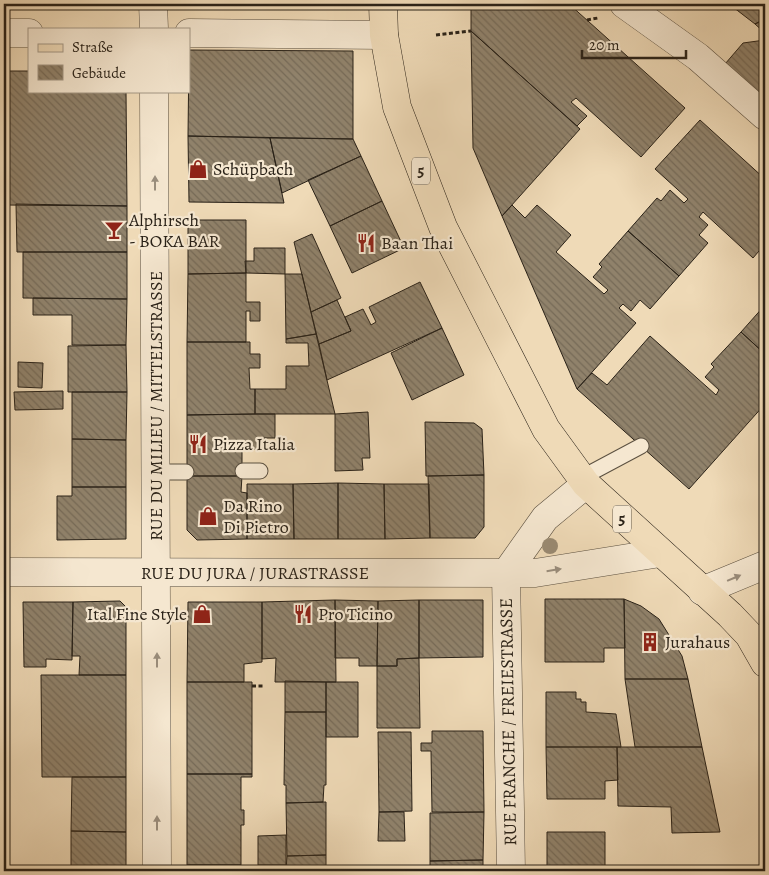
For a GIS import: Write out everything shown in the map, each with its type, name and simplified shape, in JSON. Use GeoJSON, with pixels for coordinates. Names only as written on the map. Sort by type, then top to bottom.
{"type":"FeatureCollection","features":[{"type":"Feature","properties":{"kind":"main road","name":"5"},"geometry":{"type":"LineString","coordinates":[[383,4],[384,35],[397,107],[443,228],[546,429],[583,481],[730,615],[749,635],[765,663]]}},
{"type":"Feature","properties":{"kind":"street"},"geometry":{"type":"LineString","coordinates":[[152,4],[154,28]]}},
{"type":"Feature","properties":{"kind":"street"},"geometry":{"type":"LineString","coordinates":[[624,4],[698,57],[765,116]]}},
{"type":"Feature","properties":{"kind":"street"},"geometry":{"type":"LineString","coordinates":[[4,33],[28,33]]}},
{"type":"Feature","properties":{"kind":"street"},"geometry":{"type":"LineString","coordinates":[[190,33],[384,35]]}},
{"type":"Feature","properties":{"kind":"street","name":"RUE DU MILIEU / MITTELSTRASSE"},"geometry":{"type":"LineString","coordinates":[[154,92],[157,871]]}},
{"type":"Feature","properties":{"kind":"street"},"geometry":{"type":"LineString","coordinates":[[506,573],[545,518],[583,481]]}},
{"type":"Feature","properties":{"kind":"street","name":"RUE DU JURA / JURASTRASSE"},"geometry":{"type":"LineString","coordinates":[[4,572],[157,574],[506,573],[551,571],[660,553]]}},
{"type":"Feature","properties":{"kind":"street"},"geometry":{"type":"LineString","coordinates":[[702,591],[765,565]]}},
{"type":"Feature","properties":{"kind":"street","name":"RUE FRANCHE / FREIESTRASSE"},"geometry":{"type":"LineString","coordinates":[[506,573],[510,871]]}},
{"type":"Feature","properties":{"kind":"lane"},"geometry":{"type":"LineString","coordinates":[[583,481],[641,446]]}},
{"type":"Feature","properties":{"kind":"lane"},"geometry":{"type":"LineString","coordinates":[[243,471],[260,471]]}},
{"type":"Feature","properties":{"kind":"lane"},"geometry":{"type":"LineString","coordinates":[[156,472],[186,472]]}},
{"type":"Feature","properties":{"kind":"path"},"geometry":{"type":"LineString","coordinates":[[436,35],[471,31]]}},
{"type":"Feature","properties":{"kind":"path"},"geometry":{"type":"LineString","coordinates":[[252,686],[263,686]]}},
{"type":"Feature","properties":{"kind":"building"},"geometry":{"type":"Polygon","coordinates":[[[471,4],[569,4],[685,108],[641,157],[576,98],[571,102],[587,116],[577,126],[471,31],[471,4]]]}},
{"type":"Feature","properties":{"kind":"building"},"geometry":{"type":"Polygon","coordinates":[[[729,4],[765,4],[765,19],[755,24],[729,4]]]}},
{"type":"Feature","properties":{"kind":"building"},"geometry":{"type":"Polygon","coordinates":[[[765,19],[765,33],[755,24],[765,19]]]}},
{"type":"Feature","properties":{"kind":"building"},"geometry":{"type":"Polygon","coordinates":[[[471,31],[580,129],[502,216],[473,148],[471,31]]]}},
{"type":"Feature","properties":{"kind":"building"},"geometry":{"type":"Polygon","coordinates":[[[765,40],[765,99],[725,64],[743,43],[765,40]]]}},
{"type":"Feature","properties":{"kind":"building"},"geometry":{"type":"Polygon","coordinates":[[[190,50],[353,51],[353,139],[188,136],[190,50]]]}},
{"type":"Feature","properties":{"kind":"building"},"geometry":{"type":"Polygon","coordinates":[[[4,71],[28,71],[28,92],[126,92],[127,206],[4,205],[4,71]]]}},
{"type":"Feature","properties":{"kind":"building"},"geometry":{"type":"Polygon","coordinates":[[[700,120],[765,179],[765,244],[753,258],[703,212],[699,217],[708,225],[699,235],[708,243],[679,276],[628,231],[657,198],[661,201],[670,190],[684,203],[688,199],[655,169],[700,120]]]}},
{"type":"Feature","properties":{"kind":"building"},"geometry":{"type":"Polygon","coordinates":[[[188,136],[270,138],[284,203],[189,202],[188,136]]]}},
{"type":"Feature","properties":{"kind":"building"},"geometry":{"type":"Polygon","coordinates":[[[270,138],[353,139],[361,156],[282,193],[270,138]]]}},
{"type":"Feature","properties":{"kind":"building"},"geometry":{"type":"Polygon","coordinates":[[[361,156],[382,201],[330,226],[308,180],[361,156]]]}},
{"type":"Feature","properties":{"kind":"building"},"geometry":{"type":"Polygon","coordinates":[[[382,201],[404,248],[352,273],[330,226],[382,201]]]}},
{"type":"Feature","properties":{"kind":"building"},"geometry":{"type":"Polygon","coordinates":[[[16,204],[127,206],[127,252],[17,252],[16,204]]]}},
{"type":"Feature","properties":{"kind":"building"},"geometry":{"type":"Polygon","coordinates":[[[512,205],[525,218],[537,205],[571,235],[556,252],[604,294],[608,290],[593,277],[602,267],[599,264],[628,231],[679,276],[650,309],[640,300],[631,311],[623,304],[619,308],[636,323],[577,389],[502,216],[512,205]]]}},
{"type":"Feature","properties":{"kind":"building"},"geometry":{"type":"Polygon","coordinates":[[[188,220],[246,220],[246,273],[188,274],[188,220]]]}},
{"type":"Feature","properties":{"kind":"building"},"geometry":{"type":"Polygon","coordinates":[[[312,234],[341,298],[311,312],[294,242],[312,234]]]}},
{"type":"Feature","properties":{"kind":"building"},"geometry":{"type":"Polygon","coordinates":[[[254,248],[285,248],[285,274],[246,273],[245,261],[254,261],[254,248]]]}},
{"type":"Feature","properties":{"kind":"building"},"geometry":{"type":"Polygon","coordinates":[[[23,252],[127,252],[127,299],[23,298],[23,252]]]}},
{"type":"Feature","properties":{"kind":"building"},"geometry":{"type":"Polygon","coordinates":[[[246,273],[246,302],[260,302],[260,321],[250,321],[250,311],[246,311],[246,342],[187,342],[188,274],[246,273]]]}},
{"type":"Feature","properties":{"kind":"building"},"geometry":{"type":"Polygon","coordinates":[[[285,274],[302,274],[316,334],[286,339],[285,274]]]}},
{"type":"Feature","properties":{"kind":"building"},"geometry":{"type":"Polygon","coordinates":[[[420,282],[442,328],[327,380],[319,344],[351,331],[345,317],[363,309],[371,325],[376,322],[369,307],[420,282]]]}},
{"type":"Feature","properties":{"kind":"building"},"geometry":{"type":"Polygon","coordinates":[[[33,298],[127,299],[126,345],[72,345],[72,315],[33,315],[33,298]]]}},
{"type":"Feature","properties":{"kind":"building"},"geometry":{"type":"Polygon","coordinates":[[[337,300],[351,331],[319,344],[311,312],[337,300]]]}},
{"type":"Feature","properties":{"kind":"building"},"geometry":{"type":"Polygon","coordinates":[[[765,305],[765,354],[741,332],[765,305]]]}},
{"type":"Feature","properties":{"kind":"building"},"geometry":{"type":"Polygon","coordinates":[[[442,328],[464,375],[412,400],[391,353],[442,328]]]}},
{"type":"Feature","properties":{"kind":"building"},"geometry":{"type":"Polygon","coordinates":[[[741,332],[765,354],[765,404],[689,489],[577,389],[592,373],[607,385],[650,336],[716,395],[719,390],[705,377],[714,367],[711,364],[741,332]]]}},
{"type":"Feature","properties":{"kind":"building"},"geometry":{"type":"Polygon","coordinates":[[[316,334],[335,414],[255,414],[255,389],[286,389],[286,366],[309,366],[308,343],[286,343],[286,339],[316,334]]]}},
{"type":"Feature","properties":{"kind":"building"},"geometry":{"type":"Polygon","coordinates":[[[187,342],[250,342],[250,354],[260,354],[260,368],[249,368],[250,389],[255,389],[255,414],[187,415],[187,342]]]}},
{"type":"Feature","properties":{"kind":"building"},"geometry":{"type":"Polygon","coordinates":[[[126,345],[127,392],[68,392],[68,346],[126,345]]]}},
{"type":"Feature","properties":{"kind":"building"},"geometry":{"type":"Polygon","coordinates":[[[18,362],[43,363],[42,388],[18,387],[18,362]]]}},
{"type":"Feature","properties":{"kind":"building"},"geometry":{"type":"Polygon","coordinates":[[[63,391],[63,409],[15,410],[14,392],[63,391]]]}},
{"type":"Feature","properties":{"kind":"building"},"geometry":{"type":"Polygon","coordinates":[[[72,392],[127,392],[126,440],[72,439],[72,392]]]}},
{"type":"Feature","properties":{"kind":"building"},"geometry":{"type":"Polygon","coordinates":[[[368,412],[370,458],[362,458],[363,470],[335,471],[335,414],[368,412]]]}},
{"type":"Feature","properties":{"kind":"building"},"geometry":{"type":"Polygon","coordinates":[[[275,414],[275,438],[264,438],[264,449],[242,449],[242,476],[187,476],[187,415],[275,414]]]}},
{"type":"Feature","properties":{"kind":"building"},"geometry":{"type":"Polygon","coordinates":[[[425,422],[474,423],[482,429],[484,475],[426,476],[425,422]]]}},
{"type":"Feature","properties":{"kind":"building"},"geometry":{"type":"Polygon","coordinates":[[[72,439],[126,440],[126,487],[72,487],[72,439]]]}},
{"type":"Feature","properties":{"kind":"building"},"geometry":{"type":"Polygon","coordinates":[[[484,475],[484,527],[475,538],[430,538],[428,476],[484,475]]]}},
{"type":"Feature","properties":{"kind":"building"},"geometry":{"type":"Polygon","coordinates":[[[187,476],[242,476],[241,492],[247,493],[247,539],[197,540],[187,530],[187,476]]]}},
{"type":"Feature","properties":{"kind":"building"},"geometry":{"type":"Polygon","coordinates":[[[338,483],[338,539],[294,539],[293,484],[338,483]]]}},
{"type":"Feature","properties":{"kind":"building"},"geometry":{"type":"Polygon","coordinates":[[[338,483],[384,484],[385,539],[338,539],[338,483]]]}},
{"type":"Feature","properties":{"kind":"building"},"geometry":{"type":"Polygon","coordinates":[[[247,484],[293,484],[294,539],[247,539],[247,484]]]}},
{"type":"Feature","properties":{"kind":"building"},"geometry":{"type":"Polygon","coordinates":[[[384,484],[429,484],[430,538],[385,539],[384,484]]]}},
{"type":"Feature","properties":{"kind":"building"},"geometry":{"type":"Polygon","coordinates":[[[72,487],[126,487],[126,539],[57,540],[57,496],[72,496],[72,487]]]}},
{"type":"Feature","properties":{"kind":"building"},"geometry":{"type":"Polygon","coordinates":[[[545,599],[624,599],[625,648],[604,648],[604,662],[545,662],[545,599]]]}},
{"type":"Feature","properties":{"kind":"building","name":"Jurahaus"},"geometry":{"type":"Polygon","coordinates":[[[624,599],[641,606],[659,619],[682,656],[688,679],[625,679],[624,599]]]}},
{"type":"Feature","properties":{"kind":"building"},"geometry":{"type":"Polygon","coordinates":[[[335,600],[336,682],[275,682],[276,658],[262,659],[262,602],[335,600]]]}},
{"type":"Feature","properties":{"kind":"building"},"geometry":{"type":"Polygon","coordinates":[[[335,600],[378,601],[377,666],[359,666],[359,658],[335,658],[335,600]]]}},
{"type":"Feature","properties":{"kind":"building"},"geometry":{"type":"Polygon","coordinates":[[[419,600],[483,600],[483,657],[419,658],[419,600]]]}},
{"type":"Feature","properties":{"kind":"building"},"geometry":{"type":"Polygon","coordinates":[[[419,600],[419,658],[397,659],[397,666],[377,666],[378,601],[419,600]]]}},
{"type":"Feature","properties":{"kind":"building"},"geometry":{"type":"Polygon","coordinates":[[[120,601],[126,607],[126,675],[79,675],[80,656],[72,656],[73,602],[120,601]]]}},
{"type":"Feature","properties":{"kind":"building"},"geometry":{"type":"Polygon","coordinates":[[[23,602],[73,602],[72,660],[46,659],[46,667],[24,667],[23,602]]]}},
{"type":"Feature","properties":{"kind":"building"},"geometry":{"type":"Polygon","coordinates":[[[188,602],[262,602],[262,662],[244,664],[244,682],[187,682],[188,602]]]}},
{"type":"Feature","properties":{"kind":"building"},"geometry":{"type":"Polygon","coordinates":[[[419,658],[420,728],[377,728],[377,666],[397,666],[397,659],[419,658]]]}},
{"type":"Feature","properties":{"kind":"building"},"geometry":{"type":"Polygon","coordinates":[[[41,675],[126,675],[126,777],[42,777],[41,675]]]}},
{"type":"Feature","properties":{"kind":"building"},"geometry":{"type":"Polygon","coordinates":[[[625,679],[688,679],[702,747],[635,747],[625,679]]]}},
{"type":"Feature","properties":{"kind":"building"},"geometry":{"type":"Polygon","coordinates":[[[285,681],[326,682],[326,712],[285,712],[285,681]]]}},
{"type":"Feature","properties":{"kind":"building"},"geometry":{"type":"Polygon","coordinates":[[[187,682],[252,682],[252,774],[187,774],[187,682]]]}},
{"type":"Feature","properties":{"kind":"building"},"geometry":{"type":"Polygon","coordinates":[[[326,682],[358,682],[358,737],[326,737],[326,682]]]}},
{"type":"Feature","properties":{"kind":"building"},"geometry":{"type":"Polygon","coordinates":[[[546,692],[576,692],[576,699],[586,702],[586,712],[616,714],[621,747],[546,747],[546,692]]]}},
{"type":"Feature","properties":{"kind":"building"},"geometry":{"type":"Polygon","coordinates":[[[285,712],[326,712],[326,785],[324,785],[323,802],[286,803],[286,785],[284,785],[285,712]]]}},
{"type":"Feature","properties":{"kind":"building"},"geometry":{"type":"Polygon","coordinates":[[[432,731],[483,731],[484,812],[432,812],[431,751],[421,751],[421,743],[432,743],[432,731]]]}},
{"type":"Feature","properties":{"kind":"building"},"geometry":{"type":"Polygon","coordinates":[[[378,732],[411,732],[412,811],[379,812],[378,732]]]}},
{"type":"Feature","properties":{"kind":"building"},"geometry":{"type":"Polygon","coordinates":[[[546,747],[617,747],[618,780],[605,781],[605,799],[547,799],[546,747]]]}},
{"type":"Feature","properties":{"kind":"building"},"geometry":{"type":"Polygon","coordinates":[[[617,747],[702,747],[720,832],[672,833],[671,807],[618,806],[617,747]]]}},
{"type":"Feature","properties":{"kind":"building"},"geometry":{"type":"Polygon","coordinates":[[[187,774],[252,774],[252,777],[241,777],[241,810],[244,810],[244,825],[241,825],[241,865],[187,865],[187,774]]]}},
{"type":"Feature","properties":{"kind":"building"},"geometry":{"type":"Polygon","coordinates":[[[72,777],[126,777],[126,832],[71,831],[72,777]]]}},
{"type":"Feature","properties":{"kind":"building"},"geometry":{"type":"Polygon","coordinates":[[[326,802],[326,855],[287,856],[286,803],[326,802]]]}},
{"type":"Feature","properties":{"kind":"building"},"geometry":{"type":"Polygon","coordinates":[[[379,812],[404,812],[405,841],[378,841],[379,812]]]}},
{"type":"Feature","properties":{"kind":"building"},"geometry":{"type":"Polygon","coordinates":[[[484,812],[483,860],[430,861],[430,813],[484,812]]]}},
{"type":"Feature","properties":{"kind":"building"},"geometry":{"type":"Polygon","coordinates":[[[71,831],[126,832],[126,871],[71,871],[71,831]]]}},
{"type":"Feature","properties":{"kind":"building"},"geometry":{"type":"Polygon","coordinates":[[[547,832],[605,832],[605,871],[547,871],[547,832]]]}},
{"type":"Feature","properties":{"kind":"building"},"geometry":{"type":"Polygon","coordinates":[[[286,835],[286,865],[258,865],[258,836],[286,835]]]}},
{"type":"Feature","properties":{"kind":"building"},"geometry":{"type":"Polygon","coordinates":[[[326,855],[326,871],[286,871],[287,856],[326,855]]]}},
{"type":"Feature","properties":{"kind":"building"},"geometry":{"type":"Polygon","coordinates":[[[483,860],[483,871],[430,871],[430,861],[483,860]]]}},
{"type":"Feature","properties":{"kind":"building"},"geometry":{"type":"Polygon","coordinates":[[[187,865],[241,865],[241,871],[187,871],[187,865]]]}},
{"type":"Feature","properties":{"kind":"place","name":"Schüpbach"},"geometry":{"type":"Point","coordinates":[198,169]}},
{"type":"Feature","properties":{"kind":"place","name":"Alphirsch - BOKA BAR"},"geometry":{"type":"Point","coordinates":[114,230]}},
{"type":"Feature","properties":{"kind":"place","name":"Baan Thai"},"geometry":{"type":"Point","coordinates":[366,243]}},
{"type":"Feature","properties":{"kind":"place","name":"Pizza Italia"},"geometry":{"type":"Point","coordinates":[198,444]}},
{"type":"Feature","properties":{"kind":"place","name":"Da Rino Di Pietro"},"geometry":{"type":"Point","coordinates":[208,516]}},
{"type":"Feature","properties":{"kind":"place","name":"Ital Fine Style"},"geometry":{"type":"Point","coordinates":[202,614]}},
{"type":"Feature","properties":{"kind":"place","name":"Pro Ticino"},"geometry":{"type":"Point","coordinates":[303,614]}},
{"type":"Feature","properties":{"kind":"place","name":"Jurahaus"},"geometry":{"type":"Point","coordinates":[650,642]}}]}
